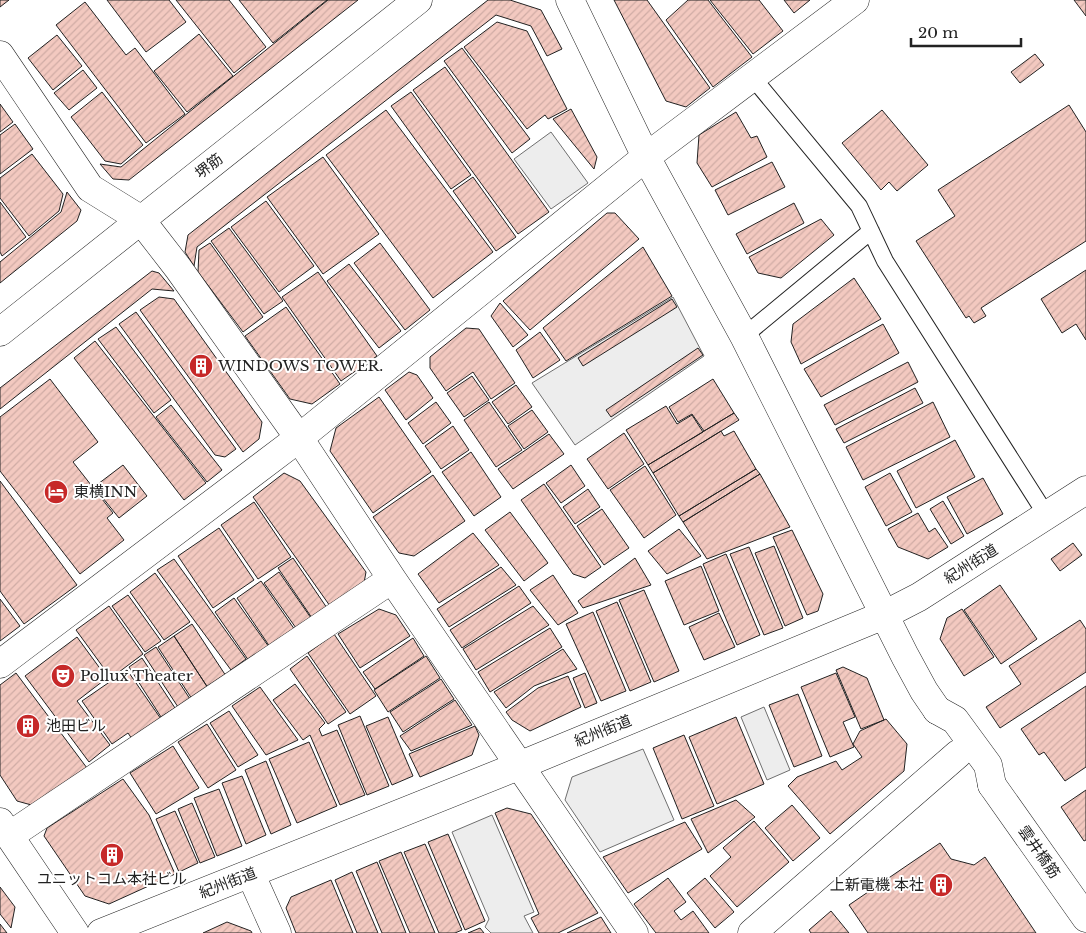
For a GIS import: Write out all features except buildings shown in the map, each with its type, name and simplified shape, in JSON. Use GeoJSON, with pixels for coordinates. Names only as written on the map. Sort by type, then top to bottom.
{"type":"FeatureCollection","features":[{"type":"Feature","properties":{"kind":"street","name":"堺筋"},"geometry":{"type":"LineString","coordinates":[[0,332],[418,0]]}},
{"type":"Feature","properties":{"kind":"street"},"geometry":{"type":"LineString","coordinates":[[570,0],[646,157],[744,336],[884,615],[924,691],[937,710],[941,729],[974,776],[992,786]]}},
{"type":"Feature","properties":{"kind":"street"},"geometry":{"type":"LineString","coordinates":[[0,664],[298,438],[646,157],[855,0]]}},
{"type":"Feature","properties":{"kind":"street"},"geometry":{"type":"LineString","coordinates":[[0,55],[90,188],[140,219],[178,268],[298,438],[634,933]]}},
{"type":"Feature","properties":{"kind":"street","name":"紀州街道"},"geometry":{"type":"LineString","coordinates":[[101,933],[520,766],[884,615],[919,597],[1086,490]]}},
{"type":"Feature","properties":{"kind":"street"},"geometry":{"type":"LineString","coordinates":[[75,933],[5,829],[392,579]]}},
{"type":"Feature","properties":{"kind":"street"},"geometry":{"type":"LineString","coordinates":[[937,710],[955,720],[988,765],[992,786]]}},
{"type":"Feature","properties":{"kind":"street"},"geometry":{"type":"LineString","coordinates":[[752,933],[958,754]]}},
{"type":"Feature","properties":{"kind":"street","name":"雲井橋筋"},"geometry":{"type":"LineString","coordinates":[[992,786],[1086,918]]}},
{"type":"Feature","properties":{"kind":"street"},"geometry":{"type":"LineString","coordinates":[[251,874],[277,933]]}},
{"type":"Feature","properties":{"kind":"lane"},"geometry":{"type":"LineString","coordinates":[[753,78],[858,206],[885,261],[1047,516]]}},
{"type":"Feature","properties":{"kind":"lane"},"geometry":{"type":"LineString","coordinates":[[744,336],[871,231]]}},
{"type":"Feature","properties":{"kind":"shaded area"},"geometry":{"type":"Polygon","coordinates":[[[551,132],[588,183],[551,209],[514,159],[551,132]]]}},
{"type":"Feature","properties":{"kind":"shaded area"},"geometry":{"type":"Polygon","coordinates":[[[673,297],[704,356],[575,445],[532,383],[673,297]]]}},
{"type":"Feature","properties":{"kind":"shaded area"},"geometry":{"type":"Polygon","coordinates":[[[764,707],[790,770],[767,780],[741,717],[764,707]]]}},
{"type":"Feature","properties":{"kind":"shaded area"},"geometry":{"type":"Polygon","coordinates":[[[643,749],[674,820],[600,852],[565,800],[572,777],[643,749]]]}},
{"type":"Feature","properties":{"kind":"shaded area"},"geometry":{"type":"Polygon","coordinates":[[[492,815],[534,912],[524,916],[533,933],[491,933],[485,927],[489,919],[452,832],[492,815]]]}},
{"type":"Feature","properties":{"kind":"place","name":"WINDOWS TOWER."},"geometry":{"type":"Point","coordinates":[201,366]}},
{"type":"Feature","properties":{"kind":"place","name":"東横INN"},"geometry":{"type":"Point","coordinates":[56,492]}},
{"type":"Feature","properties":{"kind":"place","name":"Pollux Theater"},"geometry":{"type":"Point","coordinates":[63,676]}},
{"type":"Feature","properties":{"kind":"place","name":"池田ビル"},"geometry":{"type":"Point","coordinates":[28,726]}},
{"type":"Feature","properties":{"kind":"place","name":"ユニットコム本社ビル"},"geometry":{"type":"Point","coordinates":[112,855]}},
{"type":"Feature","properties":{"kind":"place","name":"上新電機 本社"},"geometry":{"type":"Point","coordinates":[941,885]}}]}
